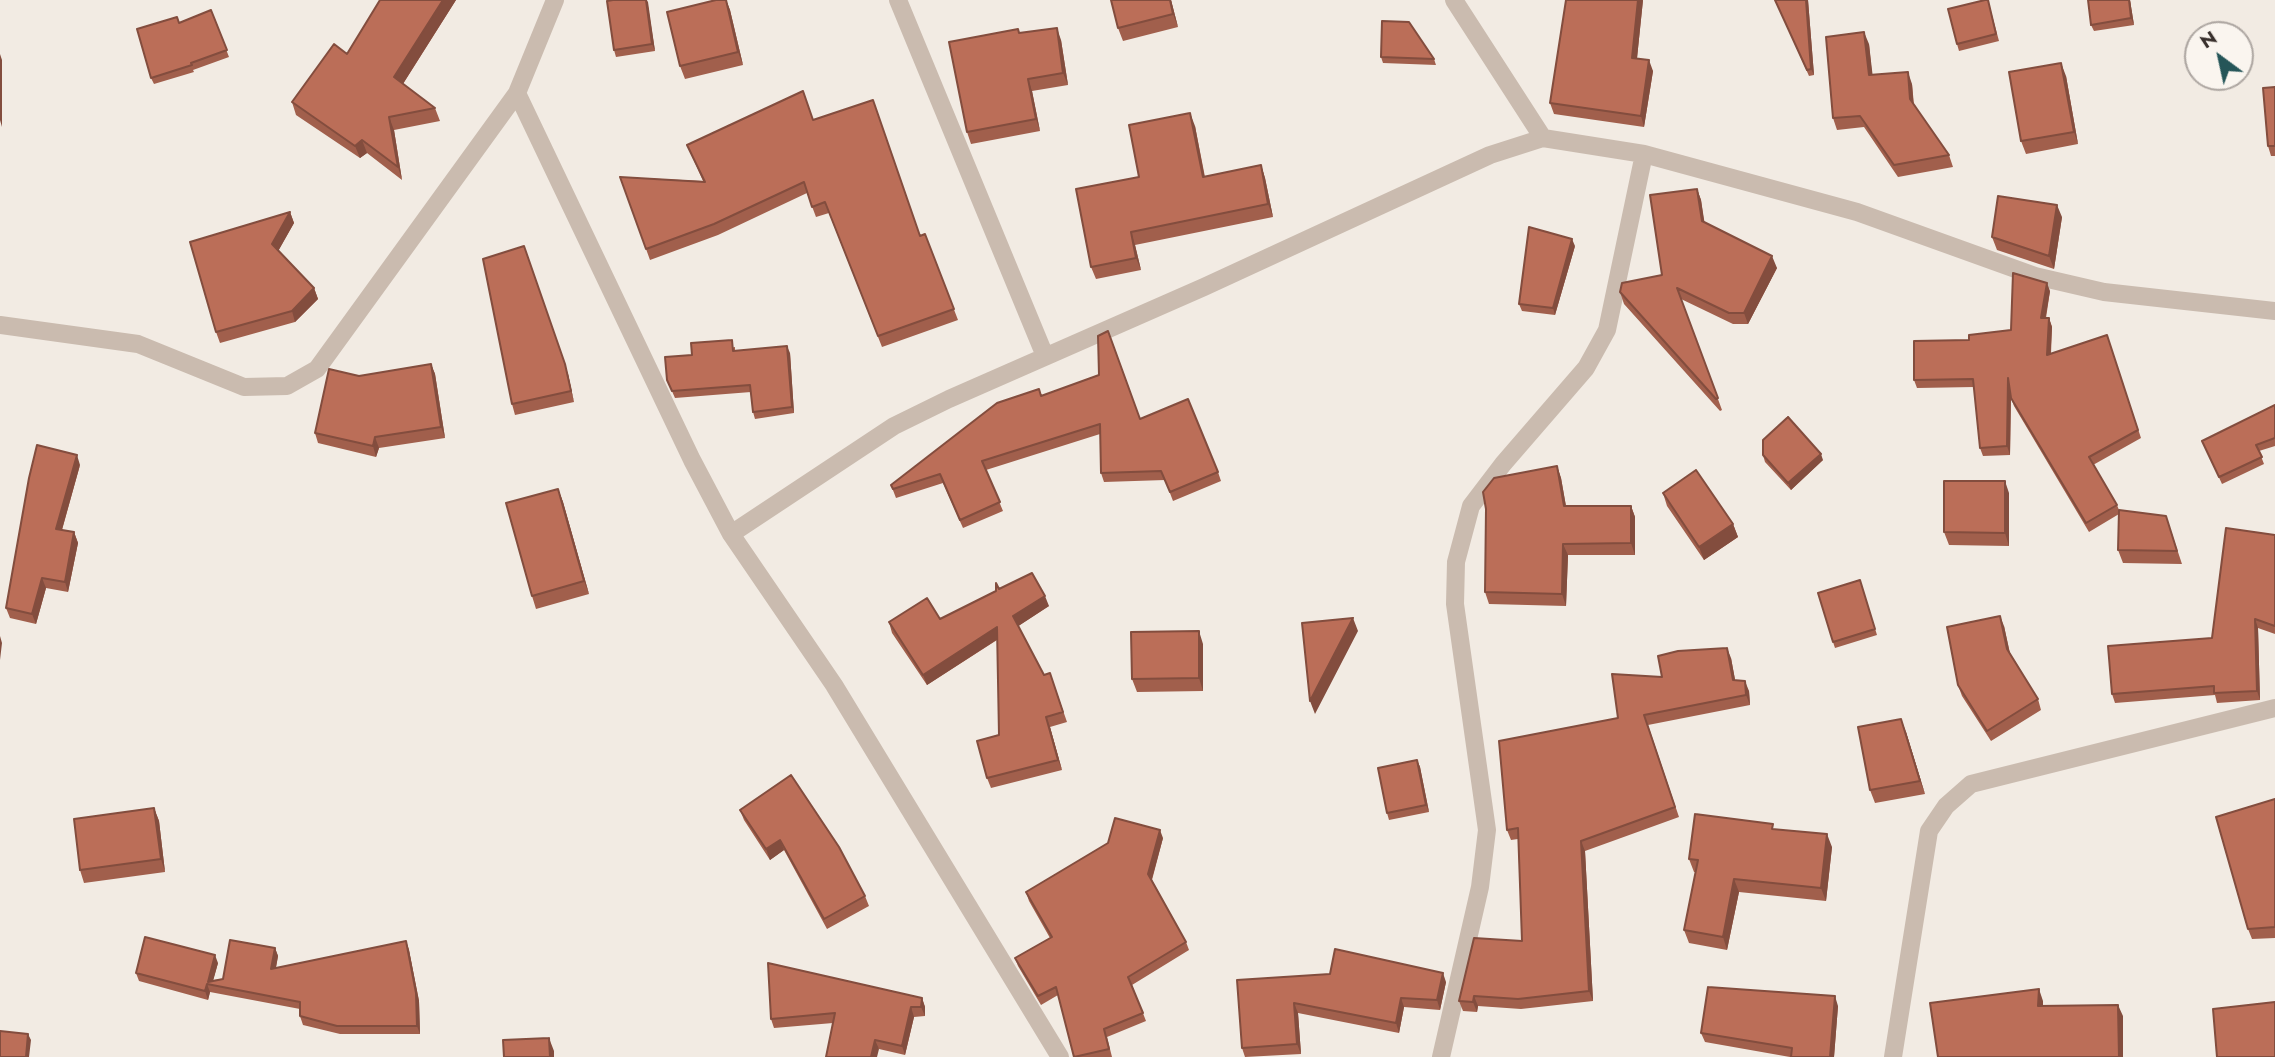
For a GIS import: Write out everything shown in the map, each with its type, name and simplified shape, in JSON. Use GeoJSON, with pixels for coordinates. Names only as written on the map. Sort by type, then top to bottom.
{"type":"FeatureCollection","features":[{"type":"Feature","properties":{"kind":"street"},"geometry":{"type":"LineString","coordinates":[[0,325],[138,344],[244,387],[287,386],[317,369],[517,93],[555,0]]}},
{"type":"Feature","properties":{"kind":"street"},"geometry":{"type":"LineString","coordinates":[[898,0],[1045,356]]}},
{"type":"Feature","properties":{"kind":"street"},"geometry":{"type":"LineString","coordinates":[[1454,0],[1544,138]]}},
{"type":"Feature","properties":{"kind":"street"},"geometry":{"type":"LineString","coordinates":[[517,93],[692,460],[732,534],[834,685],[1060,1057]]}},
{"type":"Feature","properties":{"kind":"street"},"geometry":{"type":"LineString","coordinates":[[732,534],[894,425],[1204,287],[1490,155],[1544,138],[1644,154],[1857,212],[2046,278],[2104,292],[2275,311]]}},
{"type":"Feature","properties":{"kind":"street"},"geometry":{"type":"LineString","coordinates":[[1441,1057],[1480,887],[1487,830],[1455,604],[1456,562],[1471,506],[1503,464],[1586,368],[1607,330],[1644,154]]}},
{"type":"Feature","properties":{"kind":"street"},"geometry":{"type":"LineString","coordinates":[[1893,1057],[1929,831],[1946,806],[1971,784],[2275,708]]}},
{"type":"Feature","properties":{"kind":"building"},"geometry":{"type":"Polygon","coordinates":[[[380,0],[443,0],[394,77],[435,108],[389,117],[398,167],[362,140],[355,146],[292,102],[334,44],[347,54],[380,0]]]}},
{"type":"Feature","properties":{"kind":"building"},"geometry":{"type":"Polygon","coordinates":[[[646,0],[652,44],[614,50],[607,1],[646,0]]]}},
{"type":"Feature","properties":{"kind":"building"},"geometry":{"type":"Polygon","coordinates":[[[726,0],[738,52],[680,66],[667,12],[726,0]]]}},
{"type":"Feature","properties":{"kind":"building"},"geometry":{"type":"Polygon","coordinates":[[[1111,0],[1170,0],[1173,14],[1118,28],[1111,0]]]}},
{"type":"Feature","properties":{"kind":"building"},"geometry":{"type":"Polygon","coordinates":[[[1566,0],[1638,0],[1632,58],[1649,60],[1641,116],[1550,103],[1566,0]]]}},
{"type":"Feature","properties":{"kind":"building"},"geometry":{"type":"Polygon","coordinates":[[[1775,0],[1806,0],[1811,69],[1807,70],[1775,0]]]}},
{"type":"Feature","properties":{"kind":"building"},"geometry":{"type":"Polygon","coordinates":[[[1988,0],[1996,34],[1957,44],[1948,9],[1988,0]]]}},
{"type":"Feature","properties":{"kind":"building"},"geometry":{"type":"Polygon","coordinates":[[[2088,0],[2129,0],[2131,18],[2091,25],[2088,0]]]}},
{"type":"Feature","properties":{"kind":"building"},"geometry":{"type":"Polygon","coordinates":[[[211,10],[227,50],[151,78],[137,29],[177,17],[179,23],[211,10]]]}},
{"type":"Feature","properties":{"kind":"building"},"geometry":{"type":"Polygon","coordinates":[[[1382,21],[1409,22],[1434,59],[1381,57],[1382,21]]]}},
{"type":"Feature","properties":{"kind":"building"},"geometry":{"type":"Polygon","coordinates":[[[1057,28],[1063,73],[1028,79],[1036,119],[967,132],[949,42],[1018,29],[1019,33],[1057,28]]]}},
{"type":"Feature","properties":{"kind":"building"},"geometry":{"type":"Polygon","coordinates":[[[1864,32],[1869,75],[1908,72],[1910,99],[1949,155],[1894,165],[1860,116],[1833,118],[1826,37],[1864,32]]]}},
{"type":"Feature","properties":{"kind":"building"},"geometry":{"type":"Polygon","coordinates":[[[2061,63],[2074,132],[2021,141],[2009,72],[2061,63]]]}},
{"type":"Feature","properties":{"kind":"building"},"geometry":{"type":"Polygon","coordinates":[[[2275,87],[2275,146],[2268,146],[2263,88],[2275,87]]]}},
{"type":"Feature","properties":{"kind":"building"},"geometry":{"type":"Polygon","coordinates":[[[803,91],[813,120],[873,100],[920,236],[925,234],[954,309],[878,336],[825,202],[812,207],[804,182],[714,224],[646,249],[620,177],[705,182],[687,145],[803,91]]]}},
{"type":"Feature","properties":{"kind":"building"},"geometry":{"type":"Polygon","coordinates":[[[1190,113],[1203,177],[1261,165],[1268,204],[1131,232],[1136,258],[1091,267],[1076,189],[1139,177],[1129,125],[1190,113]]]}},
{"type":"Feature","properties":{"kind":"building"},"geometry":{"type":"Polygon","coordinates":[[[1697,189],[1702,221],[1772,256],[1744,313],[1729,313],[1677,288],[1718,398],[1716,399],[1620,292],[1622,283],[1662,275],[1650,195],[1697,189]]]}},
{"type":"Feature","properties":{"kind":"building"},"geometry":{"type":"Polygon","coordinates":[[[1998,196],[2057,205],[2049,256],[1992,237],[1998,196]]]}},
{"type":"Feature","properties":{"kind":"building"},"geometry":{"type":"Polygon","coordinates":[[[290,212],[272,244],[314,288],[292,311],[216,332],[190,242],[290,212]]]}},
{"type":"Feature","properties":{"kind":"building"},"geometry":{"type":"Polygon","coordinates":[[[1529,227],[1572,239],[1553,308],[1519,304],[1529,227]]]}},
{"type":"Feature","properties":{"kind":"building"},"geometry":{"type":"Polygon","coordinates":[[[524,246],[565,364],[571,391],[512,404],[483,259],[524,246]]]}},
{"type":"Feature","properties":{"kind":"building"},"geometry":{"type":"Polygon","coordinates":[[[2013,273],[2047,283],[2041,318],[2049,318],[2047,355],[2107,335],[2138,430],[2089,457],[2117,505],[2086,523],[2011,398],[2008,378],[2007,446],[1980,448],[1973,379],[1914,380],[1914,341],[1969,340],[1969,335],[2011,330],[2013,273]]]}},
{"type":"Feature","properties":{"kind":"building"},"geometry":{"type":"Polygon","coordinates":[[[1108,331],[1140,419],[1188,399],[1218,472],[1170,492],[1161,471],[1101,473],[1100,424],[982,461],[1000,502],[960,520],[940,474],[893,489],[891,485],[997,403],[1039,389],[1041,396],[1099,375],[1098,336],[1108,331]]]}},
{"type":"Feature","properties":{"kind":"building"},"geometry":{"type":"Polygon","coordinates":[[[732,340],[733,351],[787,346],[792,407],[753,412],[750,385],[672,391],[667,380],[665,357],[692,355],[691,343],[732,340]]]}},
{"type":"Feature","properties":{"kind":"building"},"geometry":{"type":"Polygon","coordinates":[[[431,364],[441,427],[375,437],[373,446],[315,433],[329,369],[359,376],[431,364]]]}},
{"type":"Feature","properties":{"kind":"building"},"geometry":{"type":"Polygon","coordinates":[[[2275,405],[2275,438],[2256,445],[2262,457],[2219,477],[2202,441],[2275,405]]]}},
{"type":"Feature","properties":{"kind":"building"},"geometry":{"type":"Polygon","coordinates":[[[1788,417],[1821,454],[1788,483],[1763,455],[1763,440],[1788,417]]]}},
{"type":"Feature","properties":{"kind":"building"},"geometry":{"type":"Polygon","coordinates":[[[37,445],[77,455],[56,529],[74,532],[65,582],[42,578],[32,614],[6,608],[37,445]]]}},
{"type":"Feature","properties":{"kind":"building"},"geometry":{"type":"Polygon","coordinates":[[[1557,466],[1564,506],[1631,506],[1631,543],[1563,544],[1562,594],[1485,592],[1486,509],[1483,492],[1494,478],[1557,466]]]}},
{"type":"Feature","properties":{"kind":"building"},"geometry":{"type":"Polygon","coordinates":[[[1696,470],[1733,524],[1699,547],[1663,493],[1696,470]]]}},
{"type":"Feature","properties":{"kind":"building"},"geometry":{"type":"Polygon","coordinates":[[[1944,481],[2005,481],[2005,533],[1944,532],[1944,481]]]}},
{"type":"Feature","properties":{"kind":"building"},"geometry":{"type":"Polygon","coordinates":[[[558,489],[584,581],[532,596],[506,503],[558,489]]]}},
{"type":"Feature","properties":{"kind":"building"},"geometry":{"type":"Polygon","coordinates":[[[2119,510],[2166,516],[2177,551],[2118,550],[2119,510]]]}},
{"type":"Feature","properties":{"kind":"building"},"geometry":{"type":"Polygon","coordinates":[[[2226,528],[2275,535],[2275,626],[2255,619],[2257,691],[2214,693],[2214,686],[2112,694],[2108,646],[2212,638],[2226,528]]]}},
{"type":"Feature","properties":{"kind":"building"},"geometry":{"type":"Polygon","coordinates":[[[1032,573],[1045,596],[1013,616],[1044,675],[1050,673],[1063,712],[1046,717],[1058,760],[987,778],[977,741],[999,735],[997,627],[923,675],[889,622],[927,598],[940,619],[996,591],[996,583],[999,589],[1032,573]]]}},
{"type":"Feature","properties":{"kind":"building"},"geometry":{"type":"Polygon","coordinates":[[[1860,580],[1875,629],[1833,642],[1818,593],[1860,580]]]}},
{"type":"Feature","properties":{"kind":"building"},"geometry":{"type":"Polygon","coordinates":[[[2000,616],[2007,649],[2038,699],[1987,731],[1958,685],[1947,627],[2000,616]]]}},
{"type":"Feature","properties":{"kind":"building"},"geometry":{"type":"Polygon","coordinates":[[[1353,618],[1310,701],[1302,623],[1353,618]]]}},
{"type":"Feature","properties":{"kind":"building"},"geometry":{"type":"Polygon","coordinates":[[[1199,631],[1199,678],[1132,679],[1131,632],[1199,631]]]}},
{"type":"Feature","properties":{"kind":"building"},"geometry":{"type":"Polygon","coordinates":[[[1727,648],[1733,680],[1745,681],[1746,695],[1644,715],[1675,807],[1581,841],[1589,991],[1518,999],[1474,996],[1473,1002],[1459,1001],[1474,938],[1522,941],[1518,828],[1507,830],[1499,741],[1618,718],[1612,674],[1662,677],[1658,656],[1678,651],[1727,648]]]}},
{"type":"Feature","properties":{"kind":"building"},"geometry":{"type":"Polygon","coordinates":[[[1901,719],[1920,781],[1870,790],[1858,727],[1901,719]]]}},
{"type":"Feature","properties":{"kind":"building"},"geometry":{"type":"Polygon","coordinates":[[[1417,760],[1426,805],[1387,813],[1378,768],[1417,760]]]}},
{"type":"Feature","properties":{"kind":"building"},"geometry":{"type":"Polygon","coordinates":[[[791,775],[839,847],[865,896],[824,919],[780,840],[766,849],[740,810],[791,775]]]}},
{"type":"Feature","properties":{"kind":"building"},"geometry":{"type":"Polygon","coordinates":[[[2275,799],[2275,927],[2248,929],[2216,817],[2275,799]]]}},
{"type":"Feature","properties":{"kind":"building"},"geometry":{"type":"Polygon","coordinates":[[[154,808],[161,859],[80,870],[74,819],[154,808]]]}},
{"type":"Feature","properties":{"kind":"building"},"geometry":{"type":"Polygon","coordinates":[[[1695,814],[1773,824],[1772,829],[1827,834],[1821,888],[1734,879],[1723,937],[1684,930],[1698,860],[1689,859],[1695,814]]]}},
{"type":"Feature","properties":{"kind":"building"},"geometry":{"type":"Polygon","coordinates":[[[1115,818],[1160,830],[1148,874],[1186,942],[1128,977],[1143,1013],[1104,1029],[1109,1049],[1074,1057],[1056,987],[1038,996],[1015,958],[1052,937],[1026,892],[1108,843],[1115,818]]]}},
{"type":"Feature","properties":{"kind":"building"},"geometry":{"type":"Polygon","coordinates":[[[145,937],[215,955],[208,982],[223,979],[230,940],[275,948],[271,969],[406,941],[416,993],[417,1026],[337,1026],[300,1016],[300,1002],[207,984],[205,991],[136,973],[145,937]]]}},
{"type":"Feature","properties":{"kind":"building"},"geometry":{"type":"Polygon","coordinates":[[[1335,949],[1443,973],[1437,1000],[1401,998],[1396,1023],[1294,1003],[1297,1044],[1242,1048],[1237,980],[1330,974],[1335,949]]]}},
{"type":"Feature","properties":{"kind":"building"},"geometry":{"type":"Polygon","coordinates":[[[768,963],[922,998],[921,1007],[911,1007],[902,1046],[875,1040],[871,1057],[826,1057],[835,1013],[771,1019],[768,963]]]}},
{"type":"Feature","properties":{"kind":"building"},"geometry":{"type":"Polygon","coordinates":[[[1708,987],[1835,996],[1830,1057],[1791,1057],[1792,1048],[1701,1033],[1708,987]]]}},
{"type":"Feature","properties":{"kind":"building"},"geometry":{"type":"Polygon","coordinates":[[[2039,989],[2038,1006],[2118,1005],[2119,1057],[1938,1057],[1930,1003],[2039,989]]]}},
{"type":"Feature","properties":{"kind":"building"},"geometry":{"type":"Polygon","coordinates":[[[2275,1002],[2275,1057],[2217,1057],[2213,1009],[2275,1002]]]}},
{"type":"Feature","properties":{"kind":"building"},"geometry":{"type":"Polygon","coordinates":[[[0,1031],[28,1034],[26,1057],[0,1057],[0,1031]]]}},
{"type":"Feature","properties":{"kind":"building"},"geometry":{"type":"Polygon","coordinates":[[[549,1038],[550,1057],[504,1057],[503,1040],[549,1038]]]}}]}
